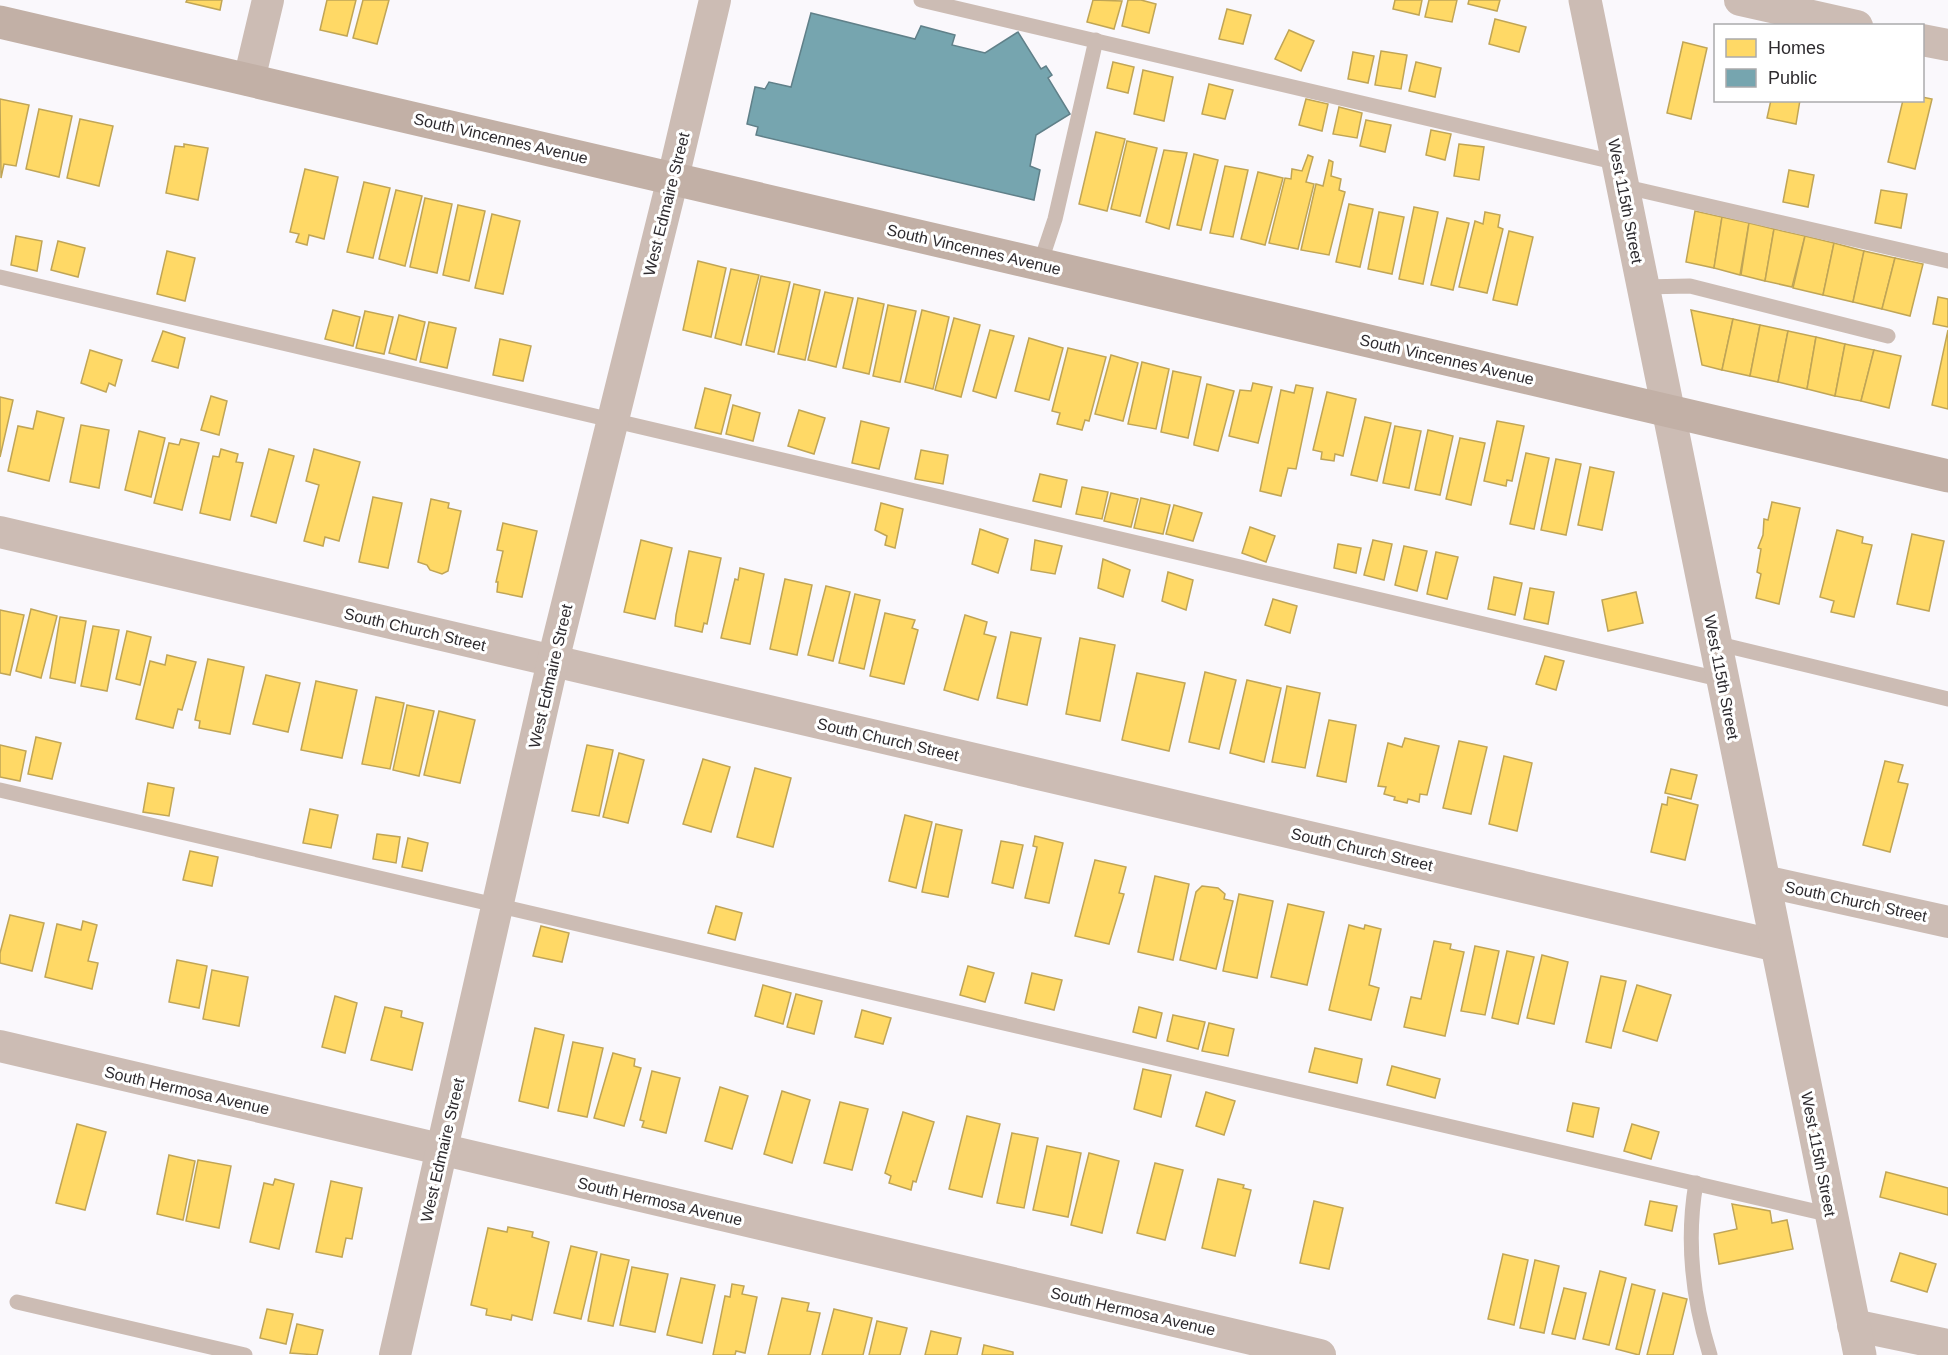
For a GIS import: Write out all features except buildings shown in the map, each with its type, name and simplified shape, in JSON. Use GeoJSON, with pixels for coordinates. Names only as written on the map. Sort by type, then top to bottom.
{"type":"FeatureCollection","features":[{"type":"Feature","properties":{"kind":"main road","name":"South Vincennes Avenue"},"geometry":{"type":"LineString","coordinates":[[0,22],[1948,476]]}},
{"type":"Feature","properties":{"kind":"street"},"geometry":{"type":"LineString","coordinates":[[249,80],[268,0]]}},
{"type":"Feature","properties":{"kind":"street","name":"West Edmaire Street"},"geometry":{"type":"LineString","coordinates":[[395,1355],[553,661],[715,0]]}},
{"type":"Feature","properties":{"kind":"street","name":"West 115th Street"},"geometry":{"type":"LineString","coordinates":[[1585,0],[1856,1340]]}},
{"type":"Feature","properties":{"kind":"street"},"geometry":{"type":"LineString","coordinates":[[1748,1],[1848,24]]}},
{"type":"Feature","properties":{"kind":"street"},"geometry":{"type":"LineString","coordinates":[[1924,40],[1948,45]]}},
{"type":"Feature","properties":{"kind":"street","name":"South Church Street"},"geometry":{"type":"LineString","coordinates":[[0,532],[1777,946]]}},
{"type":"Feature","properties":{"kind":"street","name":"South Church Street"},"geometry":{"type":"LineString","coordinates":[[1764,881],[1948,922]]}},
{"type":"Feature","properties":{"kind":"street","name":"South Hermosa Avenue"},"geometry":{"type":"LineString","coordinates":[[0,1046],[1320,1355]]}},
{"type":"Feature","properties":{"kind":"street"},"geometry":{"type":"LineString","coordinates":[[1856,1340],[1948,1345]]}},
{"type":"Feature","properties":{"kind":"lane"},"geometry":{"type":"LineString","coordinates":[[921,0],[1096,40],[1948,261]]}},
{"type":"Feature","properties":{"kind":"lane"},"geometry":{"type":"LineString","coordinates":[[1040,264],[1055,219],[1096,40]]}},
{"type":"Feature","properties":{"kind":"lane"},"geometry":{"type":"LineString","coordinates":[[0,277],[1723,680]]}},
{"type":"Feature","properties":{"kind":"lane"},"geometry":{"type":"LineString","coordinates":[[1643,287],[1690,286],[1888,336]]}},
{"type":"Feature","properties":{"kind":"lane"},"geometry":{"type":"LineString","coordinates":[[1715,643],[1948,699]]}},
{"type":"Feature","properties":{"kind":"lane"},"geometry":{"type":"LineString","coordinates":[[0,790],[1831,1215]]}},
{"type":"Feature","properties":{"kind":"lane"},"geometry":{"type":"LineString","coordinates":[[1696,1183],[1691,1212],[1691,1245],[1695,1287],[1710,1355]]}},
{"type":"Feature","properties":{"kind":"lane"},"geometry":{"type":"LineString","coordinates":[[16,1302],[245,1355]]}}]}
